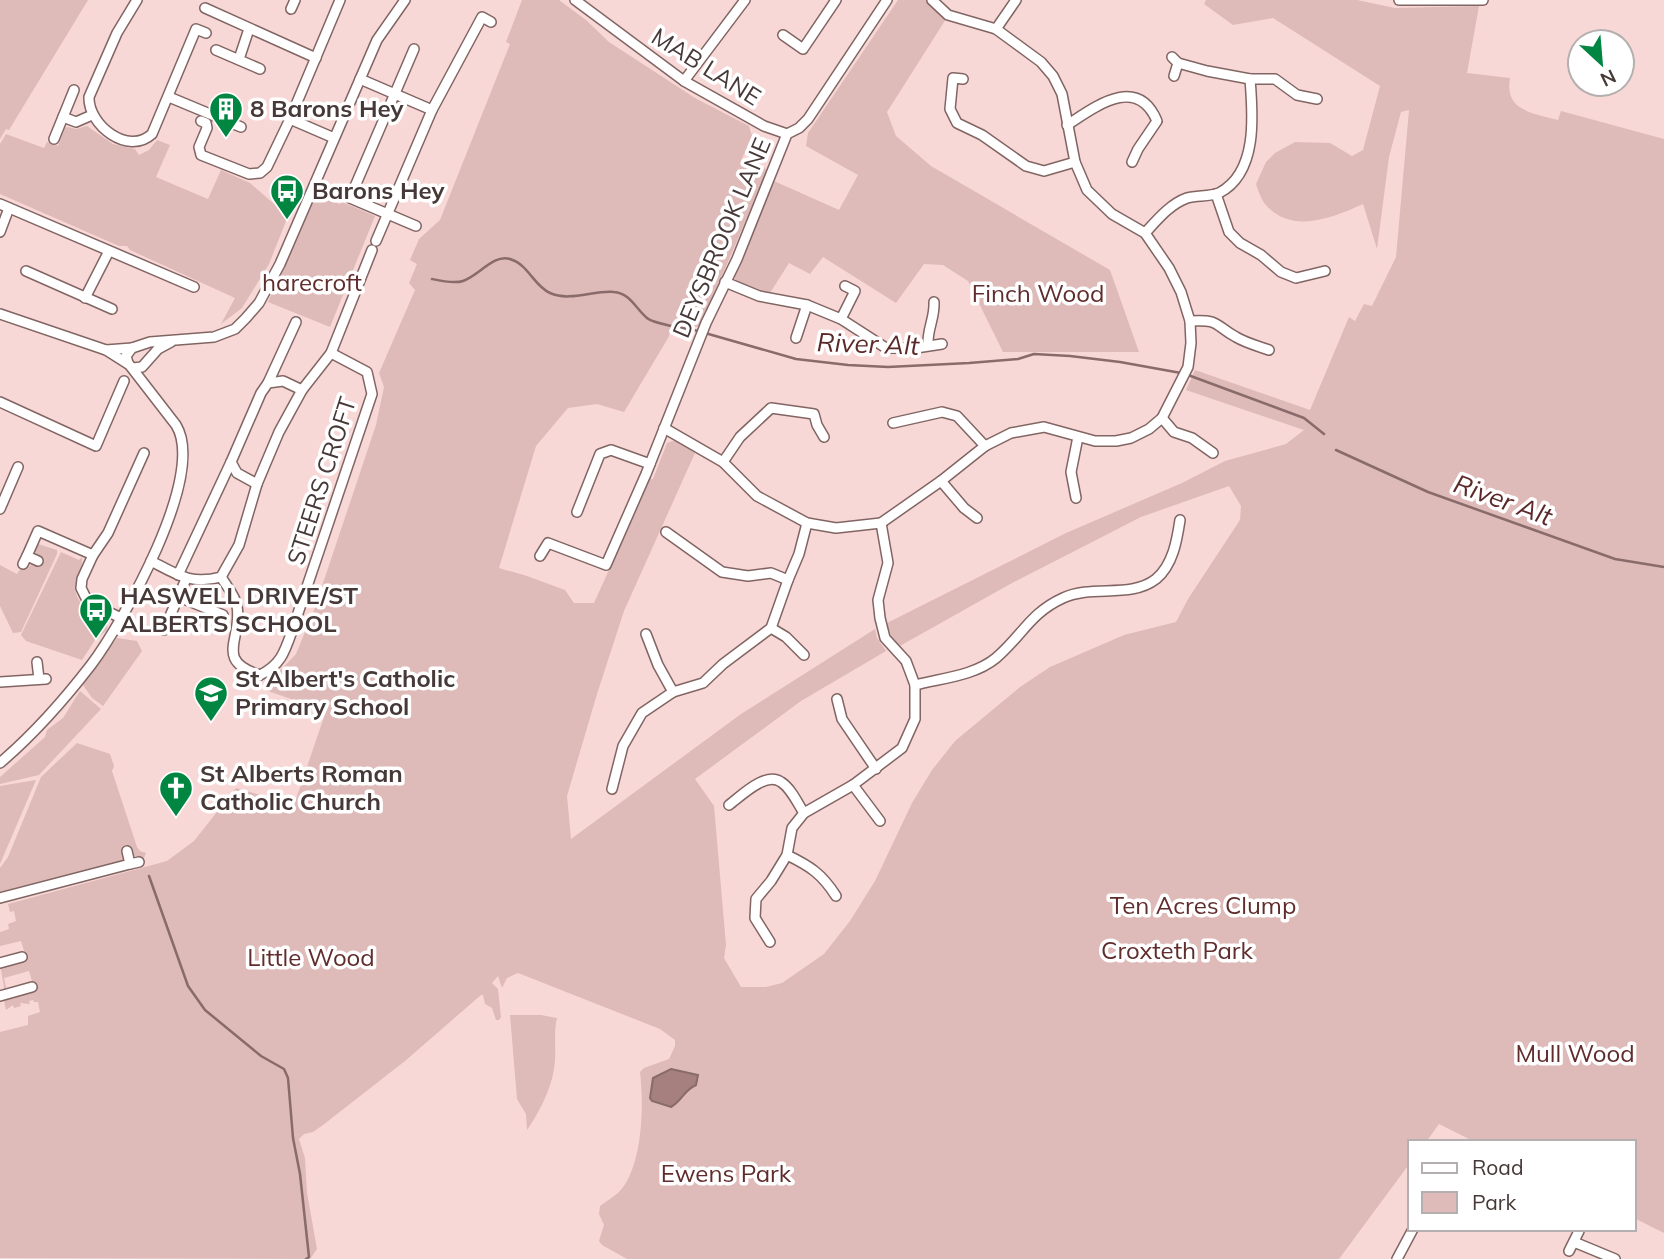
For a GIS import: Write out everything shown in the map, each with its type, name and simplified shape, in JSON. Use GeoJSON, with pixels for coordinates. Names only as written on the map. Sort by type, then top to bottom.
{"type":"FeatureCollection","features":[{"type":"Feature","properties":{"kind":"street"},"geometry":{"type":"LineString","coordinates":[[137,0],[117,33],[89,97],[88,106],[92,115],[99,124],[116,136],[127,141],[142,141],[152,134],[196,29],[206,33]]}},
{"type":"Feature","properties":{"kind":"street"},"geometry":{"type":"LineString","coordinates":[[206,120],[207,128],[199,147],[201,155],[249,174],[260,173],[267,167],[340,0]]}},
{"type":"Feature","properties":{"kind":"street"},"geometry":{"type":"LineString","coordinates":[[106,350],[224,334],[241,324],[259,303],[280,264],[386,25],[405,0]]}},
{"type":"Feature","properties":{"kind":"street","name":"MAB LANE"},"geometry":{"type":"LineString","coordinates":[[575,0],[684,81],[764,126],[787,134]]}},
{"type":"Feature","properties":{"kind":"street"},"geometry":{"type":"LineString","coordinates":[[783,35],[803,49],[836,0]]}},
{"type":"Feature","properties":{"kind":"street"},"geometry":{"type":"LineString","coordinates":[[664,428],[723,462],[757,496],[807,523],[836,528],[881,523],[985,446],[1011,433],[1044,426],[1078,437],[1105,441],[1131,438],[1149,429],[1162,418],[1187,369],[1191,343],[1190,321],[1175,280],[1145,233],[1112,214],[1087,190],[1075,162],[1062,94],[1054,76],[1041,62],[996,29],[948,15],[932,0]]}},
{"type":"Feature","properties":{"kind":"street"},"geometry":{"type":"LineString","coordinates":[[996,29],[1016,0]]}},
{"type":"Feature","properties":{"kind":"street"},"geometry":{"type":"LineString","coordinates":[[1399,0],[1483,0]]}},
{"type":"Feature","properties":{"kind":"street"},"geometry":{"type":"LineString","coordinates":[[684,81],[743,1]]}},
{"type":"Feature","properties":{"kind":"street","name":"DEYSBROOK LANE"},"geometry":{"type":"LineString","coordinates":[[540,556],[548,543],[606,565],[646,474],[706,323],[737,259],[787,134],[808,119],[883,1]]}},
{"type":"Feature","properties":{"kind":"street"},"geometry":{"type":"LineString","coordinates":[[205,8],[316,58]]}},
{"type":"Feature","properties":{"kind":"street","name":"STEERS CROFT"},"geometry":{"type":"LineString","coordinates":[[331,354],[367,372],[372,394],[281,661],[260,675],[244,670],[235,661],[231,647],[237,624],[237,605],[221,577],[239,545],[257,484],[279,432],[302,390],[331,354],[432,110],[482,17],[491,22]]}},
{"type":"Feature","properties":{"kind":"street"},"geometry":{"type":"LineString","coordinates":[[239,59],[249,29]]}},
{"type":"Feature","properties":{"kind":"street"},"geometry":{"type":"LineString","coordinates":[[415,49],[350,198],[416,226]]}},
{"type":"Feature","properties":{"kind":"street"},"geometry":{"type":"LineString","coordinates":[[216,50],[260,69]]}},
{"type":"Feature","properties":{"kind":"street"},"geometry":{"type":"LineString","coordinates":[[1174,76],[1175,60],[1207,71],[1250,79],[1275,79],[1297,95],[1317,99]]}},
{"type":"Feature","properties":{"kind":"street"},"geometry":{"type":"LineString","coordinates":[[962,79],[953,78],[950,109],[957,122],[982,135],[1026,166],[1044,171],[1075,162]]}},
{"type":"Feature","properties":{"kind":"street"},"geometry":{"type":"LineString","coordinates":[[360,79],[432,110]]}},
{"type":"Feature","properties":{"kind":"street"},"geometry":{"type":"LineString","coordinates":[[1145,233],[1167,210],[1186,199],[1216,194],[1228,187],[1238,176],[1250,147],[1253,119],[1250,79]]}},
{"type":"Feature","properties":{"kind":"street"},"geometry":{"type":"LineString","coordinates":[[54,139],[74,90]]}},
{"type":"Feature","properties":{"kind":"street"},"geometry":{"type":"LineString","coordinates":[[1067,125],[1100,103],[1119,96],[1139,100],[1152,111],[1157,121],[1132,162]]}},
{"type":"Feature","properties":{"kind":"street"},"geometry":{"type":"LineString","coordinates":[[169,97],[206,120],[241,127]]}},
{"type":"Feature","properties":{"kind":"street"},"geometry":{"type":"LineString","coordinates":[[63,117],[76,122],[92,115]]}},
{"type":"Feature","properties":{"kind":"street"},"geometry":{"type":"LineString","coordinates":[[290,119],[334,138]]}},
{"type":"Feature","properties":{"kind":"street"},"geometry":{"type":"LineString","coordinates":[[1216,194],[1229,232],[1240,243],[1282,272],[1296,278],[1325,271]]}},
{"type":"Feature","properties":{"kind":"street"},"geometry":{"type":"LineString","coordinates":[[0,232],[5,206],[194,287]]}},
{"type":"Feature","properties":{"kind":"street"},"geometry":{"type":"LineString","coordinates":[[86,298],[109,251]]}},
{"type":"Feature","properties":{"kind":"street"},"geometry":{"type":"LineString","coordinates":[[26,271],[112,309]]}},
{"type":"Feature","properties":{"kind":"street"},"geometry":{"type":"LineString","coordinates":[[725,282],[759,296],[807,305],[841,319],[886,348],[916,348],[942,344]]}},
{"type":"Feature","properties":{"kind":"street"},"geometry":{"type":"LineString","coordinates":[[841,319],[855,291],[845,286]]}},
{"type":"Feature","properties":{"kind":"street"},"geometry":{"type":"LineString","coordinates":[[928,345],[928,335],[935,316],[934,302]]}},
{"type":"Feature","properties":{"kind":"street"},"geometry":{"type":"LineString","coordinates":[[796,339],[807,305]]}},
{"type":"Feature","properties":{"kind":"street"},"geometry":{"type":"LineString","coordinates":[[0,314],[106,350],[131,367],[139,368],[158,349],[173,342]]}},
{"type":"Feature","properties":{"kind":"street"},"geometry":{"type":"LineString","coordinates":[[1190,321],[1206,320],[1221,325],[1236,337],[1269,350]]}},
{"type":"Feature","properties":{"kind":"street"},"geometry":{"type":"LineString","coordinates":[[164,630],[179,597],[182,577],[231,462],[296,322]]}},
{"type":"Feature","properties":{"kind":"street"},"geometry":{"type":"LineString","coordinates":[[134,348],[145,351],[148,388]]}},
{"type":"Feature","properties":{"kind":"street"},"geometry":{"type":"LineString","coordinates":[[0,763],[68,694],[108,640],[151,561],[175,499],[183,443],[176,425],[131,367],[126,356],[134,348]]}},
{"type":"Feature","properties":{"kind":"street"},"geometry":{"type":"LineString","coordinates":[[0,402],[96,446],[124,381]]}},
{"type":"Feature","properties":{"kind":"street","name":"STEERS CROFT"},"geometry":{"type":"LineString","coordinates":[[268,383],[283,381],[302,390]]}},
{"type":"Feature","properties":{"kind":"street"},"geometry":{"type":"LineString","coordinates":[[723,462],[740,437],[771,408],[814,414],[824,437]]}},
{"type":"Feature","properties":{"kind":"street"},"geometry":{"type":"LineString","coordinates":[[893,423],[942,412],[957,416],[985,446]]}},
{"type":"Feature","properties":{"kind":"street"},"geometry":{"type":"LineString","coordinates":[[1162,418],[1174,432],[1192,438],[1213,453]]}},
{"type":"Feature","properties":{"kind":"street"},"geometry":{"type":"LineString","coordinates":[[1076,498],[1071,472],[1078,437]]}},
{"type":"Feature","properties":{"kind":"street"},"geometry":{"type":"LineString","coordinates":[[577,512],[600,454],[611,450],[650,464]]}},
{"type":"Feature","properties":{"kind":"street"},"geometry":{"type":"LineString","coordinates":[[121,618],[93,606],[83,596],[82,579],[93,555],[108,533],[144,453]]}},
{"type":"Feature","properties":{"kind":"street"},"geometry":{"type":"LineString","coordinates":[[231,462],[237,473],[257,484]]}},
{"type":"Feature","properties":{"kind":"street"},"geometry":{"type":"LineString","coordinates":[[0,509],[18,467]]}},
{"type":"Feature","properties":{"kind":"street"},"geometry":{"type":"LineString","coordinates":[[941,481],[976,519]]}},
{"type":"Feature","properties":{"kind":"street"},"geometry":{"type":"LineString","coordinates":[[915,685],[965,674],[995,659],[1040,610],[1066,596],[1093,590],[1112,592],[1138,587],[1157,578],[1175,551],[1180,520]]}},
{"type":"Feature","properties":{"kind":"street"},"geometry":{"type":"LineString","coordinates":[[612,789],[623,746],[642,713],[673,692],[703,683],[723,664],[771,628],[799,554],[807,523]]}},
{"type":"Feature","properties":{"kind":"street"},"geometry":{"type":"LineString","coordinates":[[770,942],[755,919],[756,899],[787,855],[792,828],[804,813],[853,785],[902,748],[915,719],[915,685],[906,661],[885,638],[880,618],[878,600],[888,564],[881,523]]}},
{"type":"Feature","properties":{"kind":"street"},"geometry":{"type":"LineString","coordinates":[[38,561],[25,560],[38,531],[93,555]]}},
{"type":"Feature","properties":{"kind":"street"},"geometry":{"type":"LineString","coordinates":[[666,532],[722,572],[748,576],[771,573],[788,580]]}},
{"type":"Feature","properties":{"kind":"street"},"geometry":{"type":"LineString","coordinates":[[151,561],[182,577],[203,581],[221,577]]}},
{"type":"Feature","properties":{"kind":"street"},"geometry":{"type":"LineString","coordinates":[[179,597],[223,615]]}},
{"type":"Feature","properties":{"kind":"street"},"geometry":{"type":"LineString","coordinates":[[771,628],[786,637],[804,655]]}},
{"type":"Feature","properties":{"kind":"street"},"geometry":{"type":"LineString","coordinates":[[646,634],[658,665],[673,692]]}},
{"type":"Feature","properties":{"kind":"street"},"geometry":{"type":"LineString","coordinates":[[0,682],[43,679],[37,662]]}},
{"type":"Feature","properties":{"kind":"street"},"geometry":{"type":"LineString","coordinates":[[837,699],[842,719],[876,769]]}},
{"type":"Feature","properties":{"kind":"street"},"geometry":{"type":"LineString","coordinates":[[729,805],[762,781],[774,779],[783,782],[804,813]]}},
{"type":"Feature","properties":{"kind":"street"},"geometry":{"type":"LineString","coordinates":[[853,785],[880,821]]}},
{"type":"Feature","properties":{"kind":"street"},"geometry":{"type":"LineString","coordinates":[[0,898],[134,863],[127,851]]}},
{"type":"Feature","properties":{"kind":"street"},"geometry":{"type":"LineString","coordinates":[[787,855],[812,867],[836,896]]}},
{"type":"Feature","properties":{"kind":"street"},"geometry":{"type":"LineString","coordinates":[[0,963],[22,957]]}},
{"type":"Feature","properties":{"kind":"street"},"geometry":{"type":"LineString","coordinates":[[0,996],[32,987]]}},
{"type":"Feature","properties":{"kind":"street"},"geometry":{"type":"LineString","coordinates":[[1397,1259],[1412,1231]]}},
{"type":"Feature","properties":{"kind":"street"},"geometry":{"type":"LineString","coordinates":[[1569,1251],[1579,1231]]}},
{"type":"Feature","properties":{"kind":"street"},"geometry":{"type":"LineString","coordinates":[[1574,1242],[1613,1258]]}},
{"type":"Feature","properties":{"kind":"green space"},"geometry":{"type":"Polygon","coordinates":[[[0,0],[88,0],[9,130],[6,129],[0,139],[0,0]]]}},
{"type":"Feature","properties":{"kind":"green space","name":"Croxteth Park"},"geometry":{"type":"Polygon","coordinates":[[[522,0],[559,0],[609,42],[695,98],[749,126],[752,136],[740,163],[755,161],[767,171],[700,327],[674,324],[624,412],[597,404],[568,408],[536,446],[499,568],[565,590],[574,603],[594,603],[650,479],[653,479],[667,443],[676,440],[695,453],[624,611],[597,694],[567,796],[571,839],[741,714],[875,629],[877,638],[886,651],[801,701],[695,779],[714,806],[726,945],[724,958],[741,987],[766,987],[782,983],[824,954],[850,921],[875,881],[912,803],[932,770],[955,741],[1020,687],[1050,667],[1124,635],[1176,622],[1240,520],[1241,506],[1229,486],[1141,517],[1012,583],[898,647],[892,639],[887,623],[1066,533],[1182,483],[1225,461],[1286,444],[1304,430],[1186,390],[1195,370],[1310,410],[1349,317],[1355,321],[1364,304],[1372,306],[1396,257],[1409,110],[1401,112],[1389,157],[1377,249],[1363,204],[1312,221],[1287,219],[1275,213],[1264,202],[1256,184],[1266,162],[1275,153],[1295,142],[1330,143],[1352,156],[1363,150],[1380,86],[1273,18],[1233,25],[1204,4],[1206,0],[1357,0],[1395,8],[1479,6],[1467,73],[1510,78],[1511,97],[1522,109],[1530,112],[1558,120],[1561,111],[1664,139],[1664,1233],[1636,1219],[1636,1140],[1471,1140],[1439,1124],[1427,1140],[1408,1140],[1408,1166],[1339,1259],[627,1259],[599,1241],[604,1225],[599,1214],[600,1206],[618,1193],[633,1169],[640,1136],[640,1072],[669,1059],[675,1040],[660,1029],[518,973],[507,978],[502,988],[498,976],[492,983],[498,989],[499,1020],[496,1020],[492,1008],[485,1004],[481,995],[405,1061],[323,1125],[299,1139],[305,1158],[307,1193],[317,1249],[310,1259],[0,1258],[0,1032],[28,1025],[28,1016],[40,1012],[38,1002],[33,1000],[29,1001],[30,1004],[20,1003],[21,1006],[14,1008],[13,1005],[6,1010],[3,996],[34,988],[29,971],[4,978],[5,993],[0,964],[26,957],[21,941],[0,946],[0,932],[9,929],[8,924],[16,921],[14,911],[10,912],[8,904],[167,861],[194,841],[236,788],[294,805],[326,711],[265,690],[296,654],[314,610],[376,425],[384,387],[379,373],[415,290],[409,283],[417,264],[410,260],[419,239],[440,220],[510,44],[506,42],[522,0]]]}},
{"type":"Feature","properties":{"kind":"green space","name":"Finch Wood"},"geometry":{"type":"Polygon","coordinates":[[[898,0],[926,0],[946,19],[887,112],[896,136],[931,166],[1110,270],[1139,352],[1003,352],[968,281],[943,265],[924,264],[896,303],[823,257],[810,274],[789,263],[770,293],[737,282],[733,275],[774,181],[839,210],[858,175],[806,146],[808,133],[898,0]]]}},
{"type":"Feature","properties":{"kind":"green space"},"geometry":{"type":"Polygon","coordinates":[[[87,126],[113,144],[135,149],[139,155],[149,150],[157,140],[170,145],[156,177],[208,199],[221,170],[250,183],[288,216],[269,264],[242,308],[221,324],[235,298],[130,250],[127,246],[119,246],[0,194],[0,144],[6,134],[44,148],[47,142],[58,146],[65,128],[87,126]]]}},
{"type":"Feature","properties":{"kind":"green space","name":"harecroft"},"geometry":{"type":"Polygon","coordinates":[[[314,196],[340,204],[342,202],[375,216],[330,327],[268,302],[314,196]]]}},
{"type":"Feature","properties":{"kind":"green space"},"geometry":{"type":"Polygon","coordinates":[[[38,544],[57,550],[57,554],[21,632],[13,633],[0,606],[0,565],[17,574],[22,566],[40,566],[43,560],[35,551],[38,544]]]}},
{"type":"Feature","properties":{"kind":"green space"},"geometry":{"type":"Polygon","coordinates":[[[61,552],[79,560],[82,557],[76,594],[82,604],[102,617],[107,625],[107,630],[95,640],[82,660],[26,641],[21,635],[61,552]]]}},
{"type":"Feature","properties":{"kind":"green space"},"geometry":{"type":"Polygon","coordinates":[[[117,638],[137,641],[142,651],[103,706],[92,698],[83,685],[117,638]]]}},
{"type":"Feature","properties":{"kind":"green space"},"geometry":{"type":"Polygon","coordinates":[[[80,691],[101,709],[39,775],[0,784],[0,777],[45,737],[47,730],[63,718],[80,691]]]}},
{"type":"Feature","properties":{"kind":"green space"},"geometry":{"type":"Polygon","coordinates":[[[77,743],[110,754],[114,766],[112,771],[137,847],[146,853],[144,858],[133,856],[130,850],[124,855],[122,862],[0,896],[0,868],[8,857],[41,777],[77,743]]]}},
{"type":"Feature","properties":{"kind":"green space"},"geometry":{"type":"Polygon","coordinates":[[[36,780],[0,864],[0,786],[36,780]]]}},
{"type":"Feature","properties":{"kind":"green space"},"geometry":{"type":"Polygon","coordinates":[[[510,1015],[557,1018],[555,1063],[550,1085],[527,1130],[526,1114],[517,1099],[510,1015]]]}},
{"type":"Feature","properties":{"kind":"shaded area"},"geometry":{"type":"Polygon","coordinates":[[[671,1069],[698,1075],[696,1085],[671,1107],[650,1098],[653,1078],[671,1069]]]}},
{"type":"Feature","properties":{"kind":"waterway","name":"River Alt"},"geometry":{"type":"LineString","coordinates":[[432,279],[463,281],[492,262],[510,259],[522,265],[544,290],[550,293],[566,296],[620,293],[629,298],[651,320],[698,331]]}},
{"type":"Feature","properties":{"kind":"waterway","name":"River Alt"},"geometry":{"type":"LineString","coordinates":[[705,333],[796,359],[848,365],[888,367],[969,363],[1018,359],[1034,354],[1120,362],[1181,373]]}},
{"type":"Feature","properties":{"kind":"waterway","name":"River Alt"},"geometry":{"type":"LineString","coordinates":[[1188,375],[1304,418],[1324,434]]}},
{"type":"Feature","properties":{"kind":"waterway","name":"River Alt"},"geometry":{"type":"LineString","coordinates":[[1336,450],[1428,492],[1615,559],[1664,567]]}},
{"type":"Feature","properties":{"kind":"waterway"},"geometry":{"type":"LineString","coordinates":[[149,876],[188,986],[205,1010],[261,1056],[284,1069],[288,1078],[309,1257],[306,1259]]}},
{"type":"Feature","properties":{"kind":"place","name":"8 Barons Hey"},"geometry":{"type":"Point","coordinates":[226,139]}},
{"type":"Feature","properties":{"kind":"place","name":"Barons Hey"},"geometry":{"type":"Point","coordinates":[287,221]}},
{"type":"Feature","properties":{"kind":"place","name":"HASWELL DRIVE/ST ALBERTS SCHOOL"},"geometry":{"type":"Point","coordinates":[96,640]}},
{"type":"Feature","properties":{"kind":"place","name":"St Albert's Catholic Primary School"},"geometry":{"type":"Point","coordinates":[211,723]}},
{"type":"Feature","properties":{"kind":"place","name":"St Alberts Roman Catholic Church"},"geometry":{"type":"Point","coordinates":[176,818]}},
{"type":"Feature","properties":{"kind":"park label","name":"Ten Acres Clump"},"geometry":{"type":"Point","coordinates":[1203,906]}},
{"type":"Feature","properties":{"kind":"park label","name":"Little Wood"},"geometry":{"type":"Point","coordinates":[311,958]}},
{"type":"Feature","properties":{"kind":"park label","name":"Mull Wood"},"geometry":{"type":"Point","coordinates":[1575,1054]}},
{"type":"Feature","properties":{"kind":"park label","name":"Ewens Park"},"geometry":{"type":"Point","coordinates":[726,1174]}}]}
